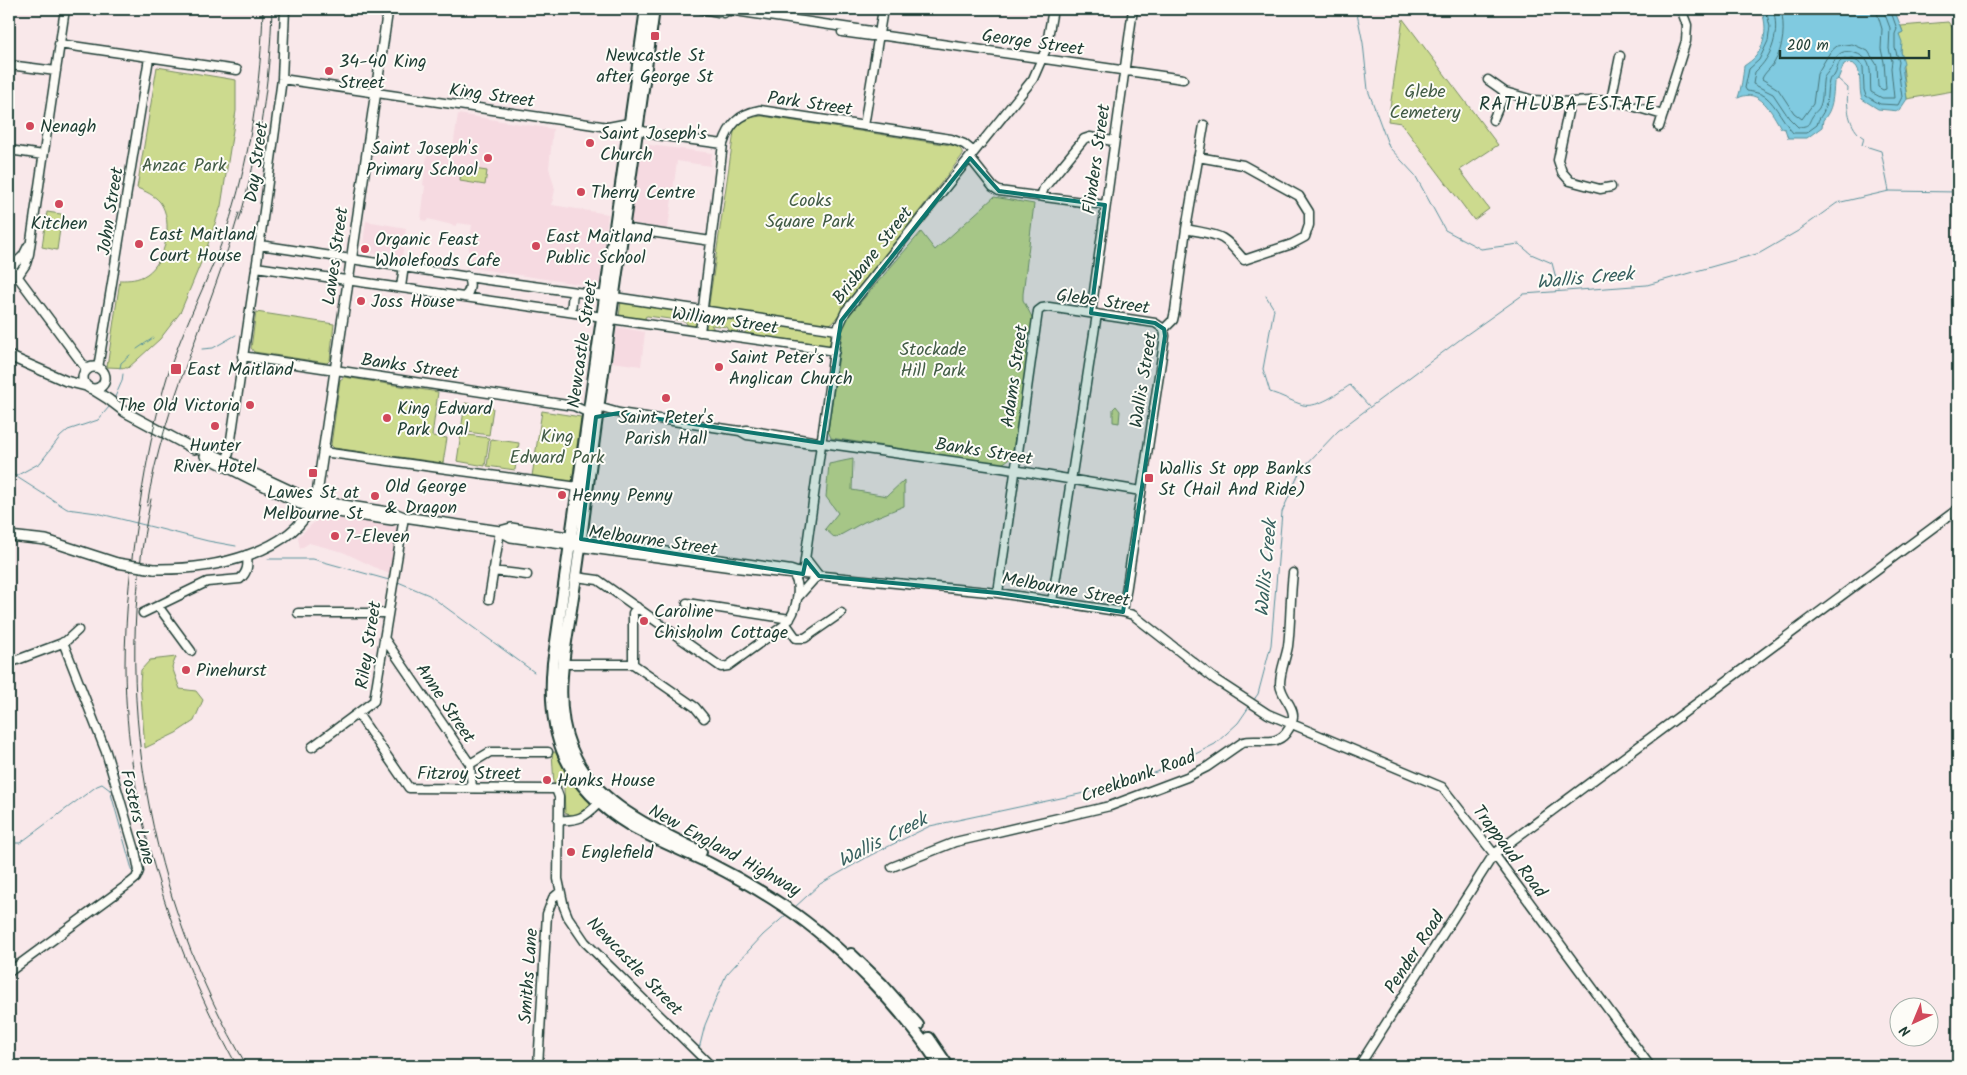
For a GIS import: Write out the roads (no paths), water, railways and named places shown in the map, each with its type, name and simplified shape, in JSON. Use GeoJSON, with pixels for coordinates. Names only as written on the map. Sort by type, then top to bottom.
{"type":"FeatureCollection","features":[{"type":"Feature","properties":{"kind":"highway","name":"Newcastle Street"},"geometry":{"type":"LineString","coordinates":[[602,800],[574,754],[567,737],[558,663],[593,409],[622,228],[646,9]]}},
{"type":"Feature","properties":{"kind":"highway","name":"Newcastle Street"},"geometry":{"type":"LineString","coordinates":[[610,297],[625,151],[639,111],[654,9]]}},
{"type":"Feature","properties":{"kind":"highway","name":"Newcastle Street"},"geometry":{"type":"LineString","coordinates":[[558,663],[576,577],[578,487],[593,409]]}},
{"type":"Feature","properties":{"kind":"highway","name":"New England Highway"},"geometry":{"type":"LineString","coordinates":[[602,800],[619,807],[650,826],[718,861],[804,917],[861,963],[882,984],[921,1028],[948,1066]]}},
{"type":"Feature","properties":{"kind":"highway","name":"New England Highway"},"geometry":{"type":"LineString","coordinates":[[804,917],[864,975],[915,1031],[940,1066]]}},
{"type":"Feature","properties":{"kind":"main road","name":"Lawes Street"},"geometry":{"type":"LineString","coordinates":[[314,504],[388,9]]}},
{"type":"Feature","properties":{"kind":"main road","name":"Melbourne Street"},"geometry":{"type":"LineString","coordinates":[[9,356],[73,383],[89,387],[108,399],[120,410],[226,463],[284,497],[392,520],[404,517],[500,531],[511,537],[576,542]]}},
{"type":"Feature","properties":{"kind":"main road"},"geometry":{"type":"LineString","coordinates":[[58,377],[71,378],[85,373],[93,367],[98,368],[104,373],[108,399]]}},
{"type":"Feature","properties":{"kind":"main road"},"geometry":{"type":"LineString","coordinates":[[85,373],[89,387],[99,387],[105,380]]}},
{"type":"Feature","properties":{"kind":"main road"},"geometry":{"type":"LineString","coordinates":[[9,536],[46,540],[117,563],[154,569],[191,567],[222,563],[247,555],[287,535],[302,523],[314,504]]}},
{"type":"Feature","properties":{"kind":"street"},"geometry":{"type":"LineString","coordinates":[[18,276],[28,259],[64,9]]}},
{"type":"Feature","properties":{"kind":"street","name":"Day Street"},"geometry":{"type":"LineString","coordinates":[[226,463],[260,245],[282,79],[285,9]]}},
{"type":"Feature","properties":{"kind":"street","name":"George Street"},"geometry":{"type":"LineString","coordinates":[[702,9],[733,16],[870,36],[879,35],[1183,79]]}},
{"type":"Feature","properties":{"kind":"street"},"geometry":{"type":"LineString","coordinates":[[864,126],[883,9]]}},
{"type":"Feature","properties":{"kind":"street","name":"Brisbane Street"},"geometry":{"type":"LineString","coordinates":[[803,574],[837,330],[846,311],[1029,84],[1043,59],[1053,9]]}},
{"type":"Feature","properties":{"kind":"street","name":"Flinders Street"},"geometry":{"type":"LineString","coordinates":[[1052,602],[1094,314],[1113,141],[1133,9]]}},
{"type":"Feature","properties":{"kind":"street"},"geometry":{"type":"LineString","coordinates":[[1659,127],[1686,41],[1687,25],[1681,9]]}},
{"type":"Feature","properties":{"kind":"street"},"geometry":{"type":"LineString","coordinates":[[59,44],[238,70]]}},
{"type":"Feature","properties":{"kind":"street"},"geometry":{"type":"LineString","coordinates":[[1611,100],[1620,56]]}},
{"type":"Feature","properties":{"kind":"street","name":"John Street"},"geometry":{"type":"LineString","coordinates":[[98,368],[149,58]]}},
{"type":"Feature","properties":{"kind":"street"},"geometry":{"type":"LineString","coordinates":[[9,64],[56,71]]}},
{"type":"Feature","properties":{"kind":"street","name":"King Street"},"geometry":{"type":"LineString","coordinates":[[282,79],[608,127],[619,132],[723,144]]}},
{"type":"Feature","properties":{"kind":"street"},"geometry":{"type":"LineString","coordinates":[[1488,80],[1505,92],[1533,100],[1570,102],[1611,100],[1663,115]]}},
{"type":"Feature","properties":{"kind":"street"},"geometry":{"type":"LineString","coordinates":[[1493,120],[1505,92]]}},
{"type":"Feature","properties":{"kind":"street"},"geometry":{"type":"LineString","coordinates":[[1570,102],[1558,160],[1562,172],[1570,180],[1600,189],[1611,187]]}},
{"type":"Feature","properties":{"kind":"street","name":"Park Street"},"geometry":{"type":"LineString","coordinates":[[700,332],[723,144],[729,128],[735,121],[749,112],[760,110],[951,139],[964,144],[993,187],[999,191],[1105,205]]}},
{"type":"Feature","properties":{"kind":"street","name":"Wallis Street"},"geometry":{"type":"LineString","coordinates":[[1123,612],[1165,336],[1164,329],[1173,320],[1175,311],[1186,229],[1204,125]]}},
{"type":"Feature","properties":{"kind":"street","name":"King Street"},"geometry":{"type":"LineString","coordinates":[[632,132],[656,136]]}},
{"type":"Feature","properties":{"kind":"street"},"geometry":{"type":"LineString","coordinates":[[1041,196],[1044,188],[1084,139],[1090,137],[1113,141]]}},
{"type":"Feature","properties":{"kind":"street"},"geometry":{"type":"LineString","coordinates":[[9,150],[43,155]]}},
{"type":"Feature","properties":{"kind":"street"},"geometry":{"type":"LineString","coordinates":[[1186,229],[1220,236],[1230,242],[1244,260],[1292,244],[1305,237],[1309,225],[1309,212],[1299,196],[1243,165],[1198,158]]}},
{"type":"Feature","properties":{"kind":"street"},"geometry":{"type":"LineString","coordinates":[[622,228],[711,240]]}},
{"type":"Feature","properties":{"kind":"street"},"geometry":{"type":"LineString","coordinates":[[30,240],[22,256],[10,266],[85,373]]}},
{"type":"Feature","properties":{"kind":"street","name":"William Street"},"geometry":{"type":"LineString","coordinates":[[260,245],[837,330]]}},
{"type":"Feature","properties":{"kind":"street"},"geometry":{"type":"LineString","coordinates":[[401,287],[404,266]]}},
{"type":"Feature","properties":{"kind":"street","name":"William Street"},"geometry":{"type":"LineString","coordinates":[[256,267],[835,351]]}},
{"type":"Feature","properties":{"kind":"street"},"geometry":{"type":"LineString","coordinates":[[464,297],[469,292],[470,283],[467,276]]}},
{"type":"Feature","properties":{"kind":"street"},"geometry":{"type":"LineString","coordinates":[[571,312],[574,292]]}},
{"type":"Feature","properties":{"kind":"street","name":"Glebe Street"},"geometry":{"type":"LineString","coordinates":[[1038,312],[1042,308],[1050,307],[1155,323],[1164,329]]}},
{"type":"Feature","properties":{"kind":"street","name":"Adams Street"},"geometry":{"type":"LineString","coordinates":[[998,593],[1038,312]]}},
{"type":"Feature","properties":{"kind":"street","name":"Banks Street"},"geometry":{"type":"LineString","coordinates":[[242,356],[740,431],[747,435],[1141,490]]}},
{"type":"Feature","properties":{"kind":"street","name":"Banks Street"},"geometry":{"type":"LineString","coordinates":[[574,406],[593,409]]}},
{"type":"Feature","properties":{"kind":"street"},"geometry":{"type":"LineString","coordinates":[[323,452],[578,487]]}},
{"type":"Feature","properties":{"kind":"street"},"geometry":{"type":"LineString","coordinates":[[1494,854],[1958,509]]}},
{"type":"Feature","properties":{"kind":"street","name":"Riley Street"},"geometry":{"type":"LineString","coordinates":[[312,747],[374,701],[404,517]]}},
{"type":"Feature","properties":{"kind":"street"},"geometry":{"type":"LineString","coordinates":[[489,599],[500,531]]}},
{"type":"Feature","properties":{"kind":"street","name":"Melbourne Street"},"geometry":{"type":"LineString","coordinates":[[576,542],[791,570],[818,576],[998,593],[1123,612],[1133,615],[1191,662],[1236,694],[1290,725]]}},
{"type":"Feature","properties":{"kind":"street","name":"Melbourne Street"},"geometry":{"type":"LineString","coordinates":[[576,542],[794,576],[803,574]]}},
{"type":"Feature","properties":{"kind":"street"},"geometry":{"type":"LineString","coordinates":[[143,612],[207,582],[240,579],[248,566],[247,555]]}},
{"type":"Feature","properties":{"kind":"street"},"geometry":{"type":"LineString","coordinates":[[798,598],[814,578],[818,576],[806,559]]}},
{"type":"Feature","properties":{"kind":"street"},"geometry":{"type":"LineString","coordinates":[[493,571],[527,575]]}},
{"type":"Feature","properties":{"kind":"street"},"geometry":{"type":"LineString","coordinates":[[1290,725],[1293,716],[1291,706],[1280,684],[1288,644],[1293,573]]}},
{"type":"Feature","properties":{"kind":"street"},"geometry":{"type":"LineString","coordinates":[[576,577],[598,580],[721,667],[728,666],[788,621],[794,614],[798,598],[798,583],[794,576]]}},
{"type":"Feature","properties":{"kind":"street"},"geometry":{"type":"LineString","coordinates":[[687,603],[788,621]]}},
{"type":"Feature","properties":{"kind":"street"},"geometry":{"type":"LineString","coordinates":[[158,606],[191,651]]}},
{"type":"Feature","properties":{"kind":"street"},"geometry":{"type":"LineString","coordinates":[[633,664],[633,612],[637,607]]}},
{"type":"Feature","properties":{"kind":"street"},"geometry":{"type":"LineString","coordinates":[[298,613],[388,613]]}},
{"type":"Feature","properties":{"kind":"street"},"geometry":{"type":"LineString","coordinates":[[788,621],[796,638],[805,638],[841,613]]}},
{"type":"Feature","properties":{"kind":"street"},"geometry":{"type":"LineString","coordinates":[[9,663],[63,642],[78,630]]}},
{"type":"Feature","properties":{"kind":"street","name":"Anne Street"},"geometry":{"type":"LineString","coordinates":[[384,638],[470,764],[472,788]]}},
{"type":"Feature","properties":{"kind":"street","name":"Fosters Lane"},"geometry":{"type":"LineString","coordinates":[[9,972],[130,883],[136,878],[139,871],[135,850],[106,752],[63,642]]}},
{"type":"Feature","properties":{"kind":"street"},"geometry":{"type":"LineString","coordinates":[[558,663],[633,664],[695,707],[704,718]]}},
{"type":"Feature","properties":{"kind":"street","name":"Fitzroy Street"},"geometry":{"type":"LineString","coordinates":[[358,714],[408,788],[554,789],[558,792]]}},
{"type":"Feature","properties":{"kind":"street","name":"Trappaud Road"},"geometry":{"type":"LineString","coordinates":[[1290,725],[1427,780],[1442,788],[1494,854],[1650,1066]]}},
{"type":"Feature","properties":{"kind":"street","name":"Creekbank Road"},"geometry":{"type":"LineString","coordinates":[[892,867],[955,842],[1110,806],[1187,777],[1207,767],[1243,742],[1270,742],[1279,739],[1286,733],[1290,725]]}},
{"type":"Feature","properties":{"kind":"street"},"geometry":{"type":"LineString","coordinates":[[470,764],[490,752],[548,752]]}},
{"type":"Feature","properties":{"kind":"street","name":"Newcastle Street"},"geometry":{"type":"LineString","coordinates":[[558,792],[558,879],[568,917],[585,942],[709,1064]]}},
{"type":"Feature","properties":{"kind":"street"},"geometry":{"type":"LineString","coordinates":[[558,820],[579,820],[602,800]]}},
{"type":"Feature","properties":{"kind":"street","name":"Pender Road"},"geometry":{"type":"LineString","coordinates":[[1358,1066],[1494,854]]}},
{"type":"Feature","properties":{"kind":"street","name":"Smiths Lane"},"geometry":{"type":"LineString","coordinates":[[538,1066],[547,914],[553,898],[560,892]]}},
{"type":"Feature","properties":{"kind":"water"},"geometry":{"type":"Polygon","coordinates":[[[1760,9],[1894,9],[1903,32],[1899,34],[1902,42],[1901,52],[1904,63],[1902,67],[1907,99],[1899,111],[1878,109],[1862,99],[1858,70],[1851,63],[1844,64],[1838,79],[1834,82],[1831,107],[1823,120],[1822,127],[1807,138],[1788,138],[1785,129],[1781,128],[1769,109],[1759,99],[1753,96],[1738,98],[1744,66],[1756,56],[1764,39],[1765,26],[1760,9]]]}},
{"type":"Feature","properties":{"kind":"waterway"},"geometry":{"type":"LineString","coordinates":[[1356,9],[1363,43],[1368,90],[1389,147],[1415,175],[1445,230],[1481,249],[1519,244],[1531,254],[1552,263],[1559,290]]}},
{"type":"Feature","properties":{"kind":"waterway"},"geometry":{"type":"LineString","coordinates":[[1838,79],[1848,88],[1849,116],[1854,128],[1864,138],[1862,145],[1881,151],[1889,191]]}},
{"type":"Feature","properties":{"kind":"waterway","name":"Wallis Creek"},"geometry":{"type":"LineString","coordinates":[[1253,701],[1258,694],[1271,645],[1282,512],[1300,471],[1338,431],[1466,335],[1524,294],[1647,285],[1760,253],[1798,231],[1837,203],[1889,191],[1958,192]]}},
{"type":"Feature","properties":{"kind":"waterway"},"geometry":{"type":"LineString","coordinates":[[1266,296],[1274,309],[1263,369],[1270,392],[1299,404],[1309,405],[1322,402],[1350,385],[1369,406]]}},
{"type":"Feature","properties":{"kind":"waterway"},"geometry":{"type":"LineString","coordinates":[[202,349],[213,348],[236,335]]}},
{"type":"Feature","properties":{"kind":"waterway"},"geometry":{"type":"LineString","coordinates":[[137,349],[153,338]]}},
{"type":"Feature","properties":{"kind":"waterway"},"geometry":{"type":"LineString","coordinates":[[120,368],[121,363],[130,355]]}},
{"type":"Feature","properties":{"kind":"waterway"},"geometry":{"type":"LineString","coordinates":[[115,397],[123,374]]}},
{"type":"Feature","properties":{"kind":"waterway"},"geometry":{"type":"LineString","coordinates":[[16,476],[40,463],[60,437],[68,430],[98,420],[109,407]]}},
{"type":"Feature","properties":{"kind":"waterway"},"geometry":{"type":"LineString","coordinates":[[9,472],[67,509],[97,513],[208,541],[236,546]]}},
{"type":"Feature","properties":{"kind":"waterway"},"geometry":{"type":"LineString","coordinates":[[268,559],[313,559],[389,580]]}},
{"type":"Feature","properties":{"kind":"waterway"},"geometry":{"type":"LineString","coordinates":[[398,582],[429,595],[534,672]]}},
{"type":"Feature","properties":{"kind":"waterway","name":"Wallis Creek"},"geometry":{"type":"LineString","coordinates":[[794,908],[820,884],[871,855],[930,826],[1117,786],[1170,767],[1215,744],[1238,723],[1249,707]]}},
{"type":"Feature","properties":{"kind":"waterway"},"geometry":{"type":"LineString","coordinates":[[9,836],[15,843],[20,843],[102,784],[110,790],[133,873]]}},
{"type":"Feature","properties":{"kind":"waterway","name":"Wallis Creek"},"geometry":{"type":"LineString","coordinates":[[699,1049],[705,1025],[726,975],[763,935],[787,914]]}},
{"type":"Feature","properties":{"kind":"waterway","name":"Wallis Creek"},"geometry":{"type":"LineString","coordinates":[[695,1066],[697,1058]]}},
{"type":"Feature","properties":{"kind":"railway"},"geometry":{"type":"LineString","coordinates":[[237,1066],[191,972],[156,874],[143,823],[134,771],[127,719],[125,646],[127,605],[134,544],[152,438],[168,374],[226,231],[242,177],[257,93],[263,9]]}},
{"type":"Feature","properties":{"kind":"railway"},"geometry":{"type":"LineString","coordinates":[[239,221],[258,142],[269,63],[272,9]]}},
{"type":"Feature","properties":{"kind":"railway"},"geometry":{"type":"LineString","coordinates":[[147,506],[154,468],[164,431],[228,250],[239,213]]}},
{"type":"Feature","properties":{"kind":"railway"},"geometry":{"type":"LineString","coordinates":[[151,499],[139,571],[135,645],[137,718],[146,792],[162,864],[184,934],[213,1002],[247,1066]]}},
{"type":"Feature","properties":{"kind":"place","name":"Newcastle St after George St"},"geometry":{"type":"Point","coordinates":[655,36]}},
{"type":"Feature","properties":{"kind":"place","name":"34-40 King Street"},"geometry":{"type":"Point","coordinates":[329,71]}},
{"type":"Feature","properties":{"kind":"place","name":"Nenagh"},"geometry":{"type":"Point","coordinates":[30,126]}},
{"type":"Feature","properties":{"kind":"place","name":"Saint Joseph's Church"},"geometry":{"type":"Point","coordinates":[590,143]}},
{"type":"Feature","properties":{"kind":"place","name":"Saint Joseph's Primary School"},"geometry":{"type":"Point","coordinates":[488,158]}},
{"type":"Feature","properties":{"kind":"place","name":"Therry Centre"},"geometry":{"type":"Point","coordinates":[581,192]}},
{"type":"Feature","properties":{"kind":"place","name":"Kitchen"},"geometry":{"type":"Point","coordinates":[59,204]}},
{"type":"Feature","properties":{"kind":"place","name":"East Maitland Court House"},"geometry":{"type":"Point","coordinates":[139,244]}},
{"type":"Feature","properties":{"kind":"place","name":"East Maitland Public School"},"geometry":{"type":"Point","coordinates":[536,246]}},
{"type":"Feature","properties":{"kind":"place","name":"Organic Feast Wholefoods Cafe"},"geometry":{"type":"Point","coordinates":[365,249]}},
{"type":"Feature","properties":{"kind":"place","name":"Joss House"},"geometry":{"type":"Point","coordinates":[361,301]}},
{"type":"Feature","properties":{"kind":"place","name":"Saint Peter's Anglican Church"},"geometry":{"type":"Point","coordinates":[719,367]}},
{"type":"Feature","properties":{"kind":"place","name":"East Maitland"},"geometry":{"type":"Point","coordinates":[176,369]}},
{"type":"Feature","properties":{"kind":"place","name":"Saint Peter's Parish Hall"},"geometry":{"type":"Point","coordinates":[666,398]}},
{"type":"Feature","properties":{"kind":"place","name":"The Old Victoria"},"geometry":{"type":"Point","coordinates":[250,405]}},
{"type":"Feature","properties":{"kind":"place","name":"King Edward Park Oval"},"geometry":{"type":"Point","coordinates":[387,418]}},
{"type":"Feature","properties":{"kind":"place","name":"Hunter River Hotel"},"geometry":{"type":"Point","coordinates":[215,426]}},
{"type":"Feature","properties":{"kind":"place","name":"Lawes St at Melbourne St"},"geometry":{"type":"Point","coordinates":[313,473]}},
{"type":"Feature","properties":{"kind":"place","name":"Wallis St opp Banks St (Hail And Ride)"},"geometry":{"type":"Point","coordinates":[1149,478]}},
{"type":"Feature","properties":{"kind":"place","name":"Henny Penny"},"geometry":{"type":"Point","coordinates":[562,495]}},
{"type":"Feature","properties":{"kind":"place","name":"Old George & Dragon"},"geometry":{"type":"Point","coordinates":[375,496]}},
{"type":"Feature","properties":{"kind":"place","name":"7-Eleven"},"geometry":{"type":"Point","coordinates":[335,536]}},
{"type":"Feature","properties":{"kind":"place","name":"Caroline Chisholm Cottage"},"geometry":{"type":"Point","coordinates":[644,621]}},
{"type":"Feature","properties":{"kind":"place","name":"Pinehurst"},"geometry":{"type":"Point","coordinates":[186,670]}},
{"type":"Feature","properties":{"kind":"place","name":"Hanks House"},"geometry":{"type":"Point","coordinates":[547,780]}},
{"type":"Feature","properties":{"kind":"place","name":"Englefield"},"geometry":{"type":"Point","coordinates":[571,852]}},
{"type":"Feature","properties":{"kind":"district","name":"RATHLUBA ESTATE"},"geometry":{"type":"Point","coordinates":[1568,103]}},
{"type":"Feature","properties":{"kind":"park label","name":"Glebe Cemetery"},"geometry":{"type":"Point","coordinates":[1425,101]}},
{"type":"Feature","properties":{"kind":"park label","name":"Anzac Park"},"geometry":{"type":"Point","coordinates":[184,165]}},
{"type":"Feature","properties":{"kind":"park label","name":"Cooks Square Park"},"geometry":{"type":"Point","coordinates":[810,210]}},
{"type":"Feature","properties":{"kind":"park label","name":"Stockade Hill Park"},"geometry":{"type":"Point","coordinates":[933,359]}},
{"type":"Feature","properties":{"kind":"park label","name":"King Edward Park"},"geometry":{"type":"Point","coordinates":[557,446]}}]}
